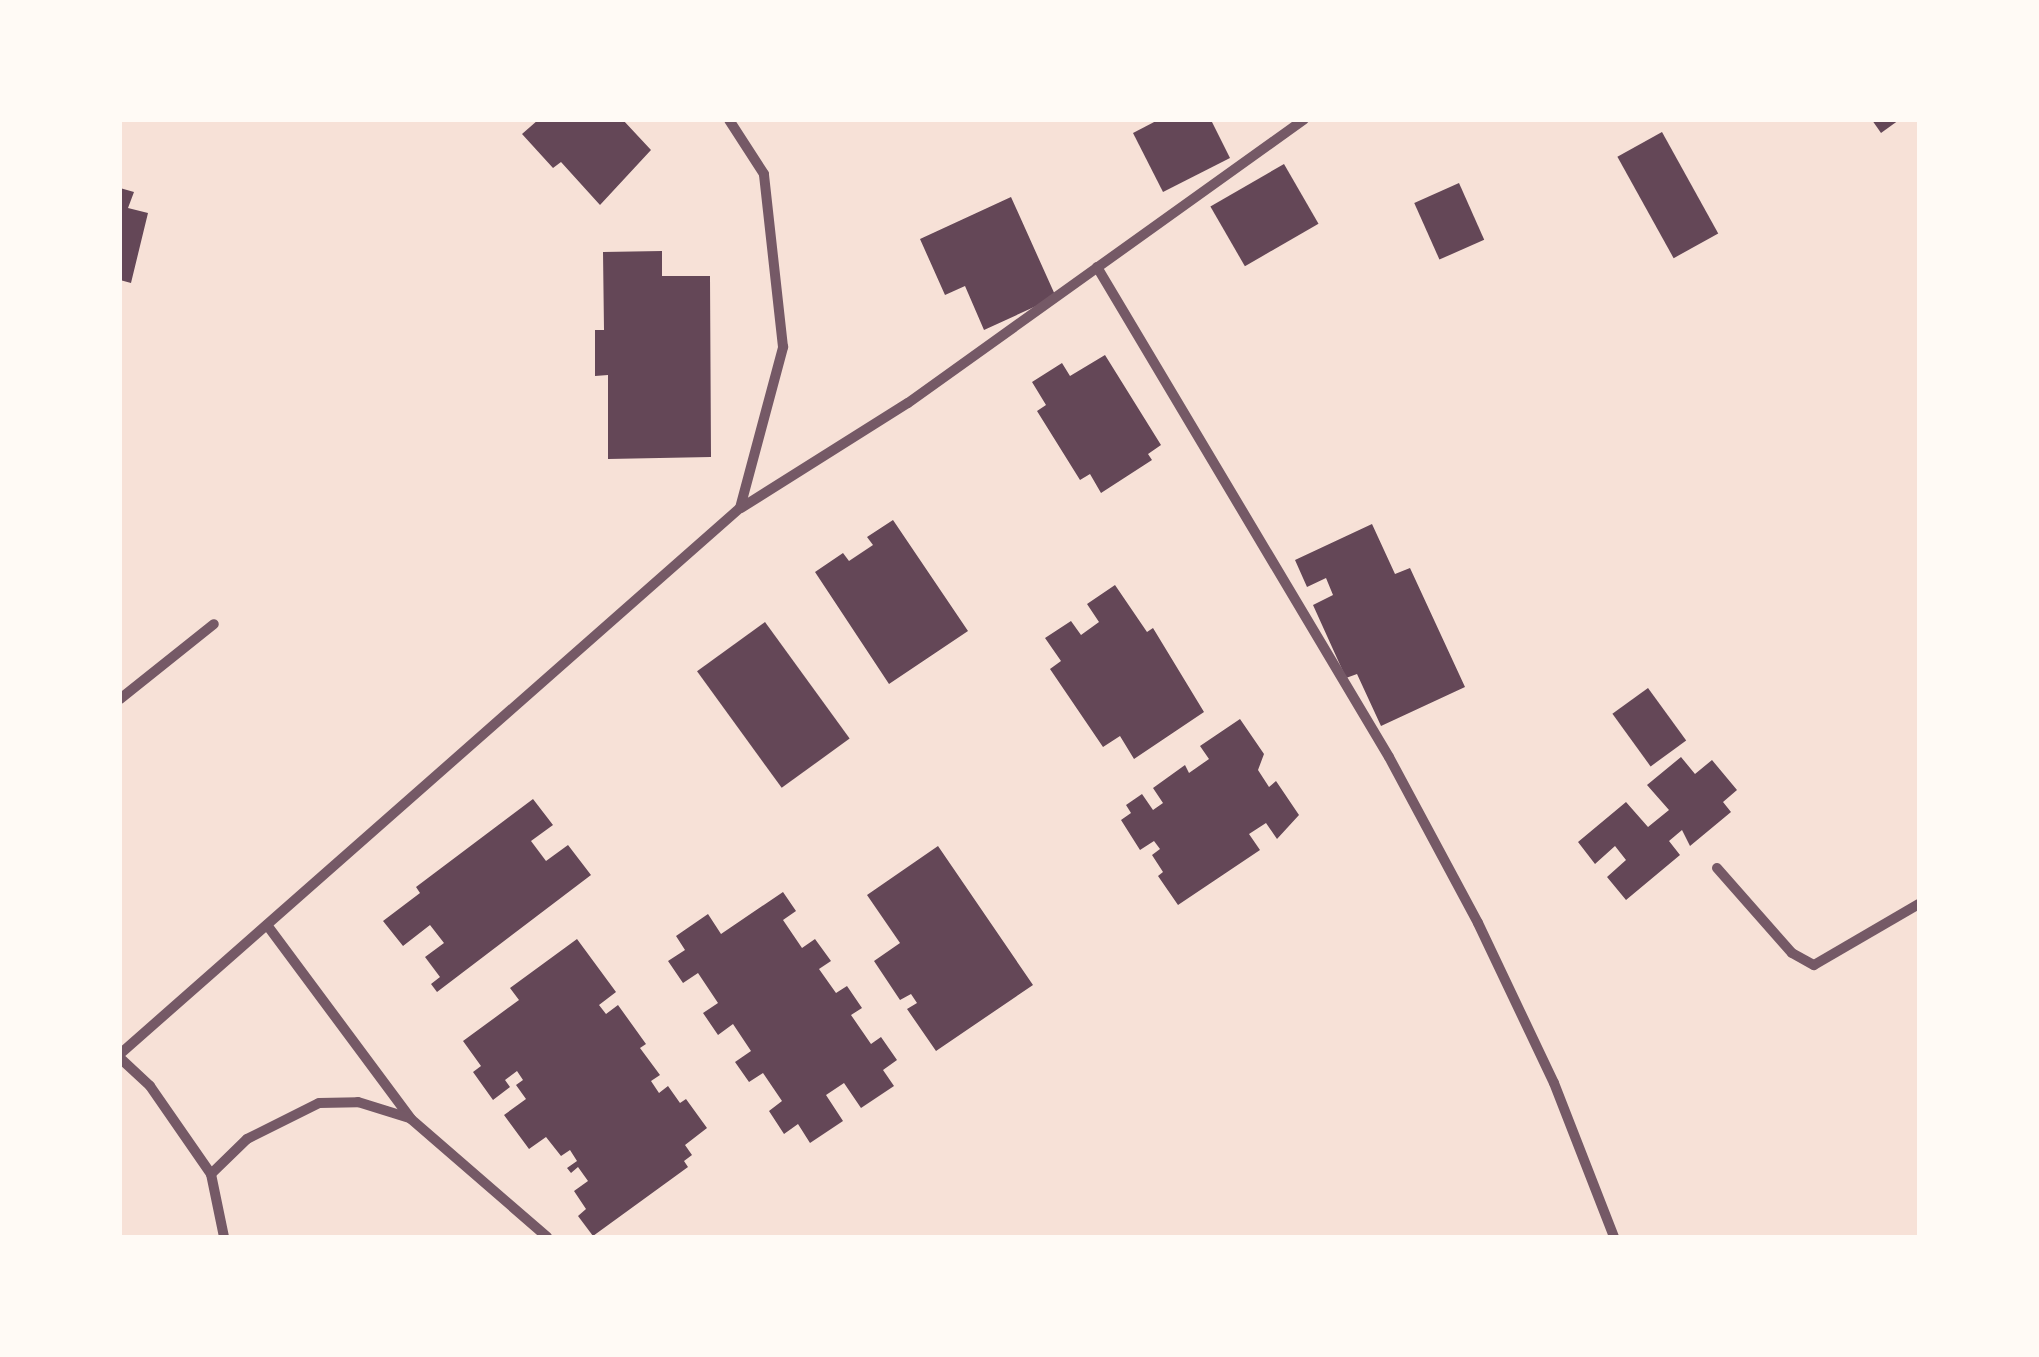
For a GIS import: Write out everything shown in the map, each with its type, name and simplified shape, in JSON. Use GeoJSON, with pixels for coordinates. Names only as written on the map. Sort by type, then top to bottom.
{"type":"FeatureCollection","features":[{"type":"Feature","properties":{"kind":"street"},"geometry":{"type":"LineString","coordinates":[[729,120],[764,174],[783,347],[740,508]]}},
{"type":"Feature","properties":{"kind":"street"},"geometry":{"type":"LineString","coordinates":[[224,1237],[211,1174],[150,1086],[120,1056],[740,508],[908,403],[1304,120]]}},
{"type":"Feature","properties":{"kind":"street"},"geometry":{"type":"LineString","coordinates":[[1097,268],[1389,757],[1478,923],[1554,1083],[1614,1237]]}},
{"type":"Feature","properties":{"kind":"street"},"geometry":{"type":"LineString","coordinates":[[120,699],[214,624]]}},
{"type":"Feature","properties":{"kind":"street"},"geometry":{"type":"LineString","coordinates":[[1717,868],[1792,953],[1814,965],[1919,904]]}},
{"type":"Feature","properties":{"kind":"street"},"geometry":{"type":"LineString","coordinates":[[267,925],[411,1118],[547,1237]]}},
{"type":"Feature","properties":{"kind":"street"},"geometry":{"type":"LineString","coordinates":[[211,1174],[247,1139],[319,1103],[358,1102],[411,1118]]}},
{"type":"Feature","properties":{"kind":"building"},"geometry":{"type":"Polygon","coordinates":[[[538,120],[623,120],[651,150],[600,205],[561,162],[553,168],[522,134],[538,120]]]}},
{"type":"Feature","properties":{"kind":"building"},"geometry":{"type":"Polygon","coordinates":[[[1158,120],[1211,120],[1230,158],[1163,192],[1133,133],[1158,120]]]}},
{"type":"Feature","properties":{"kind":"building"},"geometry":{"type":"Polygon","coordinates":[[[1872,120],[1899,120],[1881,133],[1872,120]]]}},
{"type":"Feature","properties":{"kind":"building"},"geometry":{"type":"Polygon","coordinates":[[[1662,132],[1718,233],[1674,258],[1617,157],[1662,132]]]}},
{"type":"Feature","properties":{"kind":"building"},"geometry":{"type":"Polygon","coordinates":[[[1284,164],[1318,224],[1245,266],[1210,206],[1284,164]]]}},
{"type":"Feature","properties":{"kind":"building"},"geometry":{"type":"Polygon","coordinates":[[[1459,183],[1484,240],[1439,260],[1414,203],[1459,183]]]}},
{"type":"Feature","properties":{"kind":"building"},"geometry":{"type":"Polygon","coordinates":[[[120,188],[134,192],[128,208],[148,213],[131,283],[120,280],[120,188]]]}},
{"type":"Feature","properties":{"kind":"building"},"geometry":{"type":"Polygon","coordinates":[[[1011,197],[1056,297],[984,330],[965,286],[945,295],[920,239],[1011,197]]]}},
{"type":"Feature","properties":{"kind":"building"},"geometry":{"type":"Polygon","coordinates":[[[662,251],[662,276],[710,276],[711,457],[608,459],[608,375],[595,376],[595,330],[604,330],[603,252],[662,251]]]}},
{"type":"Feature","properties":{"kind":"building"},"geometry":{"type":"Polygon","coordinates":[[[1105,355],[1161,445],[1148,454],[1152,460],[1101,493],[1090,474],[1080,480],[1037,411],[1046,405],[1032,382],[1062,363],[1070,376],[1105,355]]]}},
{"type":"Feature","properties":{"kind":"building"},"geometry":{"type":"Polygon","coordinates":[[[893,520],[968,631],[889,684],[815,572],[843,553],[849,561],[873,545],[867,537],[893,520]]]}},
{"type":"Feature","properties":{"kind":"building"},"geometry":{"type":"Polygon","coordinates":[[[1372,524],[1395,574],[1410,568],[1465,687],[1381,726],[1357,674],[1346,678],[1313,605],[1333,595],[1326,578],[1307,587],[1295,560],[1372,524]]]}},
{"type":"Feature","properties":{"kind":"building"},"geometry":{"type":"Polygon","coordinates":[[[1115,585],[1147,632],[1153,628],[1204,712],[1134,759],[1120,736],[1103,747],[1050,669],[1061,661],[1045,638],[1071,621],[1081,635],[1099,622],[1087,604],[1115,585]]]}},
{"type":"Feature","properties":{"kind":"building"},"geometry":{"type":"Polygon","coordinates":[[[765,622],[850,738],[782,788],[697,671],[765,622]]]}},
{"type":"Feature","properties":{"kind":"building"},"geometry":{"type":"Polygon","coordinates":[[[1648,688],[1686,741],[1651,766],[1612,714],[1648,688]]]}},
{"type":"Feature","properties":{"kind":"building"},"geometry":{"type":"Polygon","coordinates":[[[1240,719],[1264,754],[1258,770],[1269,787],[1276,781],[1299,815],[1277,839],[1266,823],[1249,834],[1260,850],[1178,905],[1158,876],[1163,872],[1152,855],[1160,849],[1154,841],[1140,850],[1121,820],[1131,813],[1126,805],[1142,794],[1153,810],[1163,803],[1153,788],[1185,765],[1189,773],[1209,759],[1200,746],[1240,719]]]}},
{"type":"Feature","properties":{"kind":"building"},"geometry":{"type":"Polygon","coordinates":[[[1681,757],[1695,774],[1712,760],[1737,790],[1723,802],[1731,812],[1690,846],[1682,830],[1669,841],[1680,855],[1626,900],[1607,877],[1626,860],[1615,846],[1595,864],[1578,842],[1626,802],[1648,827],[1669,810],[1647,785],[1681,757]]]}},
{"type":"Feature","properties":{"kind":"building"},"geometry":{"type":"Polygon","coordinates":[[[533,799],[553,825],[531,841],[546,861],[568,845],[591,875],[437,992],[431,984],[440,977],[425,957],[444,943],[430,925],[403,946],[383,921],[420,893],[416,887],[533,799]]]}},
{"type":"Feature","properties":{"kind":"building"},"geometry":{"type":"Polygon","coordinates":[[[938,846],[1033,985],[936,1051],[907,1009],[917,1003],[911,994],[900,1000],[874,961],[900,943],[867,895],[938,846]]]}},
{"type":"Feature","properties":{"kind":"building"},"geometry":{"type":"Polygon","coordinates":[[[783,892],[796,911],[783,920],[802,948],[815,939],[831,961],[819,969],[836,993],[847,986],[862,1008],[851,1015],[871,1044],[881,1037],[897,1060],[883,1070],[894,1086],[861,1108],[844,1083],[826,1095],[843,1121],[810,1143],[798,1124],[784,1134],[769,1111],[782,1101],[763,1073],[749,1082],[735,1062],[751,1051],[733,1024],[718,1035],[703,1013],[718,1003],[698,973],[683,983],[668,961],[685,950],[676,936],[708,914],[721,934],[783,892]]]}},
{"type":"Feature","properties":{"kind":"building"},"geometry":{"type":"Polygon","coordinates":[[[577,939],[616,992],[599,1005],[606,1014],[618,1005],[646,1044],[640,1048],[660,1075],[651,1081],[659,1093],[668,1086],[680,1103],[686,1099],[707,1128],[685,1145],[692,1155],[684,1161],[688,1167],[593,1236],[578,1216],[586,1209],[574,1191],[588,1181],[578,1167],[571,1173],[567,1168],[577,1161],[570,1150],[561,1156],[546,1137],[529,1149],[504,1115],[526,1099],[516,1085],[523,1080],[517,1071],[505,1080],[510,1087],[493,1100],[473,1072],[481,1066],[463,1041],[519,1000],[510,988],[577,939]]]}}]}
